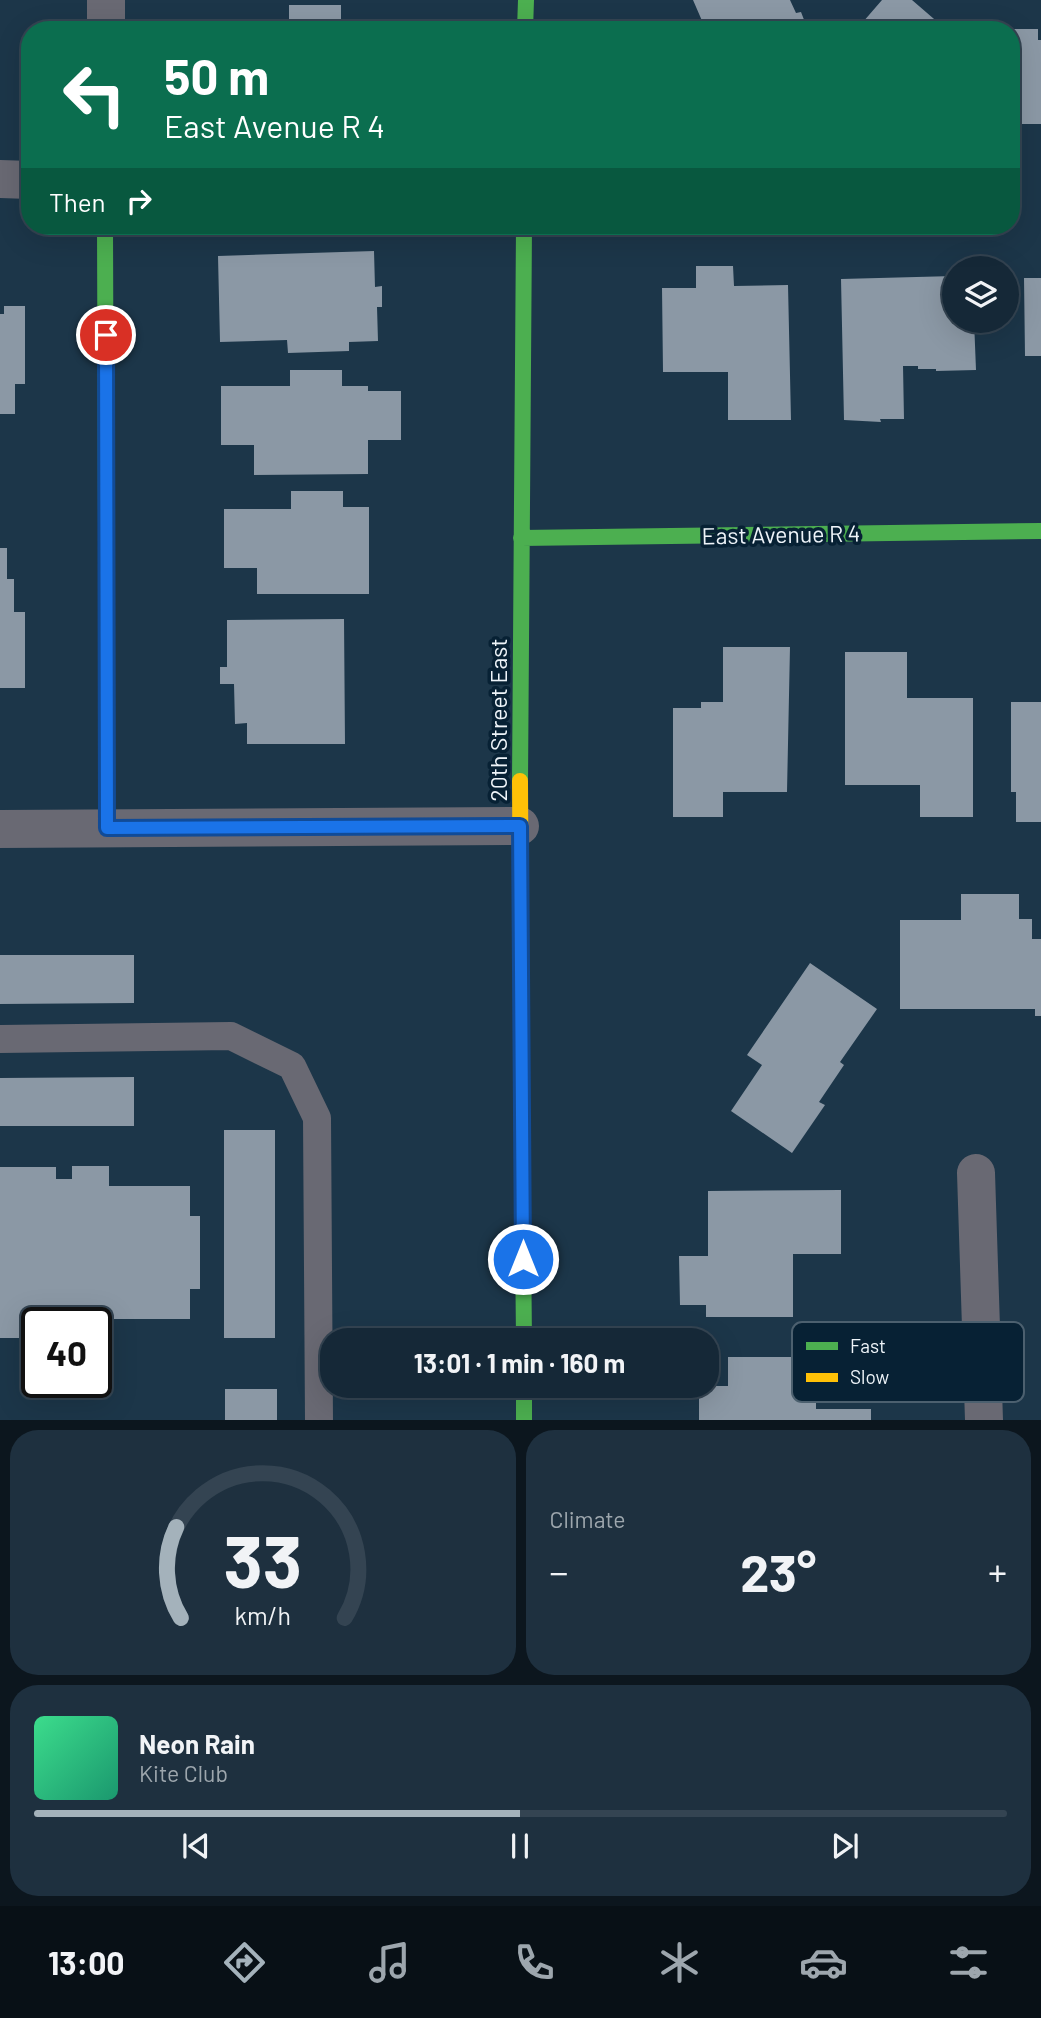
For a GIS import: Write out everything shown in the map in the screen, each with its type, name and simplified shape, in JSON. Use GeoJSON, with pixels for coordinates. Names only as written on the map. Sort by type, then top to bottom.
{"type":"FeatureCollection","features":[{"type":"Feature","properties":{"kind":"street"},"geometry":{"type":"LineString","coordinates":[[106,0],[106,21]]}},
{"type":"Feature","properties":{"kind":"street"},"geometry":{"type":"LineString","coordinates":[[525,21],[526,0]]}},
{"type":"Feature","properties":{"kind":"street"},"geometry":{"type":"LineString","coordinates":[[0,179],[21,180]]}},
{"type":"Feature","properties":{"kind":"street"},"geometry":{"type":"LineString","coordinates":[[105,235],[107,828]]}},
{"type":"Feature","properties":{"kind":"street","name":"20th Street East"},"geometry":{"type":"LineString","coordinates":[[524,235],[520,826],[524,1328]]}},
{"type":"Feature","properties":{"kind":"street","name":"East Avenue R 4"},"geometry":{"type":"LineString","coordinates":[[521,538],[1041,531]]}},
{"type":"Feature","properties":{"kind":"street"},"geometry":{"type":"LineString","coordinates":[[0,829],[520,826]]}},
{"type":"Feature","properties":{"kind":"street"},"geometry":{"type":"LineString","coordinates":[[976,1173],[981,1322]]}},
{"type":"Feature","properties":{"kind":"street"},"geometry":{"type":"LineString","coordinates":[[524,1398],[524,1419]]}},
{"type":"Feature","properties":{"kind":"lane"},"geometry":{"type":"LineString","coordinates":[[0,1039],[231,1036],[292,1066],[317,1118],[319,1419]]}},
{"type":"Feature","properties":{"kind":"building"},"geometry":{"type":"Polygon","coordinates":[[[693,0],[790,0],[796,13],[801,12],[804,21],[702,21],[693,0]]]}},
{"type":"Feature","properties":{"kind":"building"},"geometry":{"type":"Polygon","coordinates":[[[882,0],[912,0],[936,21],[864,21],[882,0]]]}},
{"type":"Feature","properties":{"kind":"building"},"geometry":{"type":"Polygon","coordinates":[[[289,5],[341,5],[341,19],[365,21],[218,21],[289,19],[289,5]]]}},
{"type":"Feature","properties":{"kind":"building"},"geometry":{"type":"Polygon","coordinates":[[[1020,29],[1038,29],[1038,40],[1041,40],[1041,124],[1020,124],[1020,29]]]}},
{"type":"Feature","properties":{"kind":"building"},"geometry":{"type":"Polygon","coordinates":[[[374,251],[375,287],[382,286],[382,307],[377,307],[378,341],[349,342],[349,351],[288,353],[287,340],[220,342],[218,256],[374,251]]]}},
{"type":"Feature","properties":{"kind":"building"},"geometry":{"type":"Polygon","coordinates":[[[696,266],[733,266],[734,286],[788,285],[791,420],[728,420],[728,372],[663,372],[662,288],[696,288],[696,266]]]}},
{"type":"Feature","properties":{"kind":"building"},"geometry":{"type":"Polygon","coordinates":[[[942,276],[942,333],[975,333],[976,370],[936,371],[918,369],[918,366],[903,366],[904,419],[880,419],[881,422],[844,420],[841,279],[942,276]]]}},
{"type":"Feature","properties":{"kind":"building"},"geometry":{"type":"Polygon","coordinates":[[[1024,278],[1041,278],[1041,356],[1025,356],[1024,278]]]}},
{"type":"Feature","properties":{"kind":"building"},"geometry":{"type":"Polygon","coordinates":[[[4,306],[25,306],[25,384],[15,384],[15,414],[0,414],[0,314],[4,314],[4,306]]]}},
{"type":"Feature","properties":{"kind":"building"},"geometry":{"type":"Polygon","coordinates":[[[290,370],[342,370],[342,386],[368,386],[368,391],[401,391],[401,440],[368,440],[368,474],[254,475],[254,445],[221,445],[221,386],[290,386],[290,370]]]}},
{"type":"Feature","properties":{"kind":"building"},"geometry":{"type":"Polygon","coordinates":[[[291,491],[343,491],[343,507],[369,507],[369,594],[257,594],[257,568],[224,568],[224,509],[291,509],[291,491]]]}},
{"type":"Feature","properties":{"kind":"building"},"geometry":{"type":"Polygon","coordinates":[[[0,548],[7,548],[7,579],[14,579],[14,612],[25,612],[25,688],[0,688],[0,548]]]}},
{"type":"Feature","properties":{"kind":"building"},"geometry":{"type":"Polygon","coordinates":[[[344,619],[345,744],[247,744],[247,723],[235,724],[234,684],[220,684],[220,667],[227,667],[227,620],[344,619]]]}},
{"type":"Feature","properties":{"kind":"building"},"geometry":{"type":"Polygon","coordinates":[[[723,647],[790,647],[787,792],[723,792],[723,817],[673,817],[673,708],[701,708],[701,702],[723,702],[723,647]]]}},
{"type":"Feature","properties":{"kind":"building"},"geometry":{"type":"Polygon","coordinates":[[[845,652],[907,652],[907,698],[973,698],[973,817],[920,817],[920,785],[845,785],[845,652]]]}},
{"type":"Feature","properties":{"kind":"building"},"geometry":{"type":"Polygon","coordinates":[[[1011,702],[1041,702],[1041,822],[1016,822],[1016,792],[1011,792],[1011,702]]]}},
{"type":"Feature","properties":{"kind":"building"},"geometry":{"type":"Polygon","coordinates":[[[961,894],[1019,894],[1019,919],[1032,919],[1032,939],[1041,939],[1041,1016],[1035,1016],[1035,1009],[900,1009],[900,920],[961,920],[961,894]]]}},
{"type":"Feature","properties":{"kind":"building"},"geometry":{"type":"Polygon","coordinates":[[[0,955],[134,955],[134,1003],[0,1004],[0,955]]]}},
{"type":"Feature","properties":{"kind":"building"},"geometry":{"type":"Polygon","coordinates":[[[810,963],[877,1009],[840,1062],[844,1065],[819,1102],[825,1105],[792,1153],[731,1111],[762,1065],[747,1055],[810,963]]]}},
{"type":"Feature","properties":{"kind":"building"},"geometry":{"type":"Polygon","coordinates":[[[134,1077],[134,1126],[0,1126],[0,1078],[134,1077]]]}},
{"type":"Feature","properties":{"kind":"building"},"geometry":{"type":"Polygon","coordinates":[[[224,1130],[275,1130],[275,1338],[224,1338],[224,1130]]]}},
{"type":"Feature","properties":{"kind":"building"},"geometry":{"type":"Polygon","coordinates":[[[72,1166],[109,1166],[109,1186],[190,1186],[190,1216],[200,1216],[200,1289],[190,1289],[190,1319],[112,1319],[112,1307],[21,1307],[21,1338],[0,1338],[0,1167],[56,1167],[56,1179],[72,1179],[72,1166]]]}},
{"type":"Feature","properties":{"kind":"building"},"geometry":{"type":"Polygon","coordinates":[[[841,1190],[841,1254],[793,1254],[793,1317],[706,1317],[706,1305],[680,1305],[679,1256],[708,1256],[708,1191],[841,1190]]]}},
{"type":"Feature","properties":{"kind":"building"},"geometry":{"type":"Polygon","coordinates":[[[728,1357],[792,1357],[792,1402],[816,1402],[816,1409],[871,1409],[871,1420],[699,1420],[699,1398],[719,1398],[719,1386],[728,1386],[728,1357]]]}},
{"type":"Feature","properties":{"kind":"building"},"geometry":{"type":"Polygon","coordinates":[[[225,1389],[277,1389],[277,1420],[225,1420],[225,1389]]]}},
{"type":"Feature","properties":{"kind":"traffic: fast"},"geometry":{"type":"LineString","coordinates":[[525,21],[526,0]]}},
{"type":"Feature","properties":{"kind":"traffic: fast"},"geometry":{"type":"LineString","coordinates":[[105,235],[107,828]]}},
{"type":"Feature","properties":{"kind":"traffic: fast"},"geometry":{"type":"LineString","coordinates":[[520,781],[524,235]]}},
{"type":"Feature","properties":{"kind":"traffic: fast"},"geometry":{"type":"LineString","coordinates":[[521,538],[1041,531]]}},
{"type":"Feature","properties":{"kind":"traffic: fast"},"geometry":{"type":"LineString","coordinates":[[522,1140],[524,1328]]}},
{"type":"Feature","properties":{"kind":"traffic: fast"},"geometry":{"type":"LineString","coordinates":[[524,1398],[524,1420]]}},
{"type":"Feature","properties":{"kind":"traffic: slow"},"geometry":{"type":"LineString","coordinates":[[520,781],[522,1140]]}},
{"type":"Feature","properties":{"kind":"route"},"geometry":{"type":"LineString","coordinates":[[106,335],[107,828],[520,826],[523,1259]]}}]}
